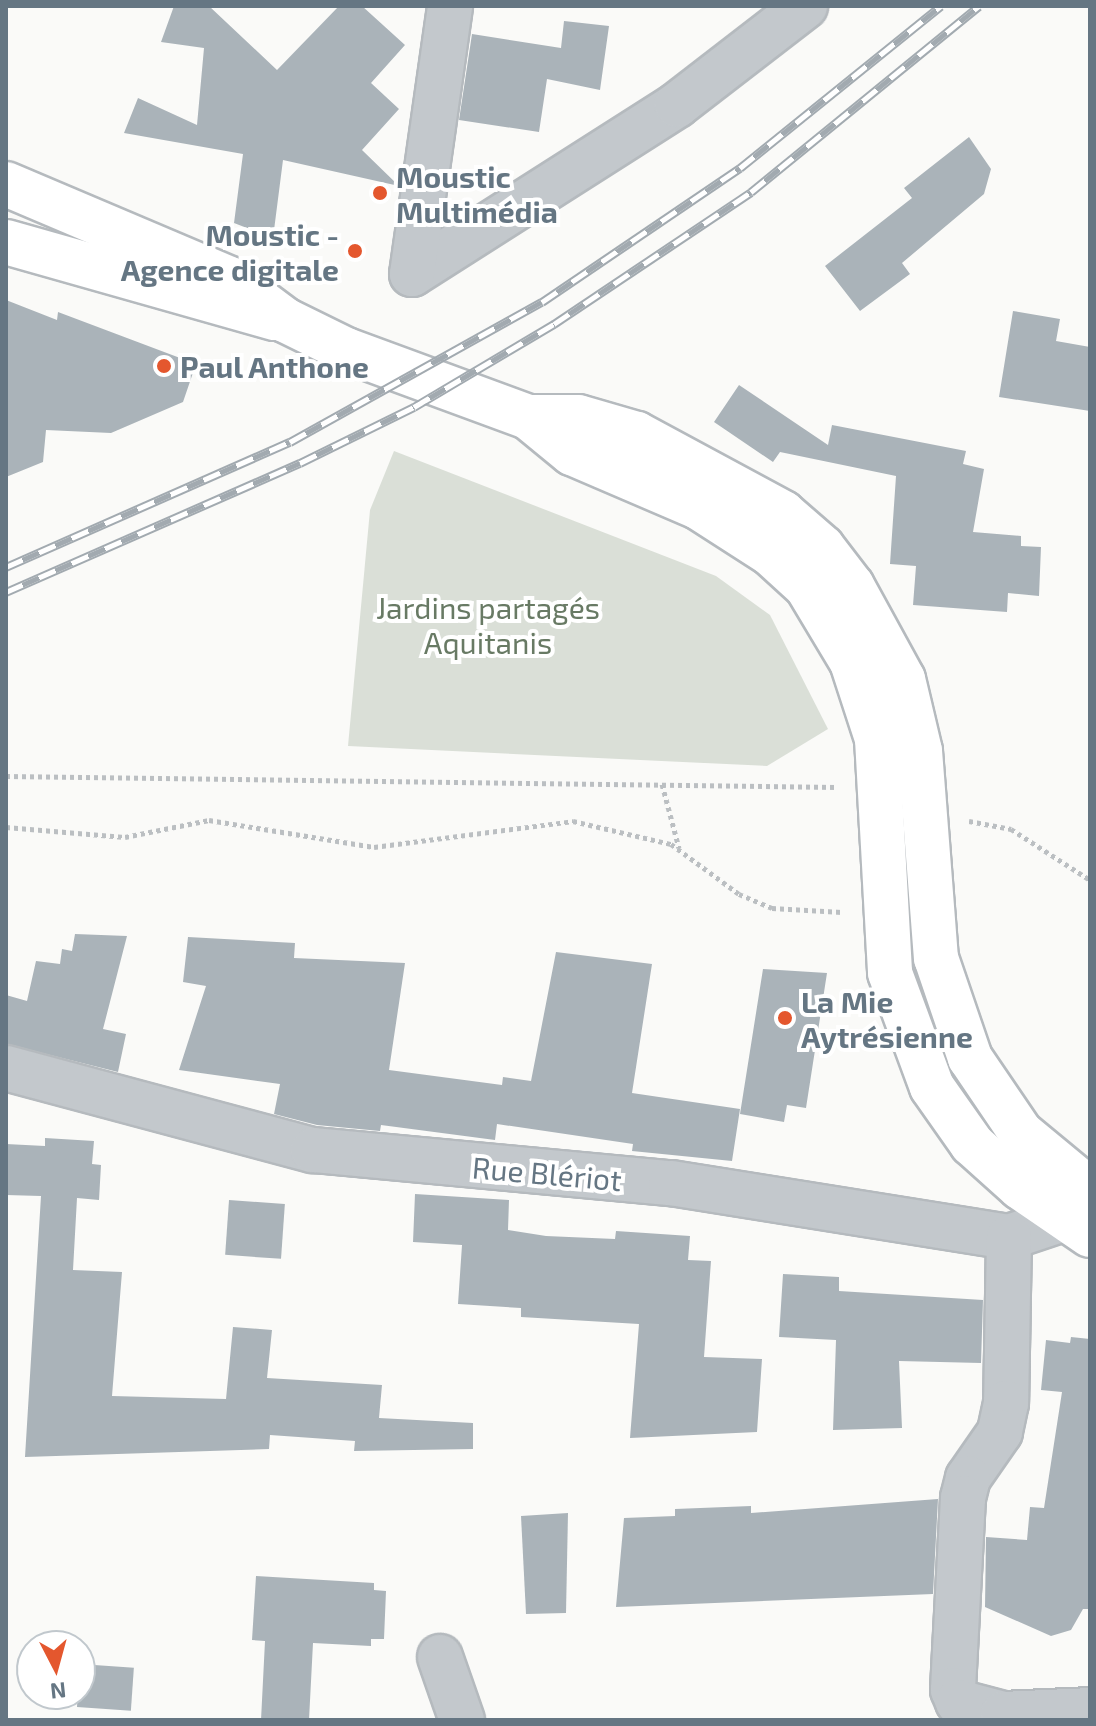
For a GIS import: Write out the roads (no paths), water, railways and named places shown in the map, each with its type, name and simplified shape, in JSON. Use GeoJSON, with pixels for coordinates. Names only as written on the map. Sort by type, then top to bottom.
{"type":"FeatureCollection","features":[{"type":"Feature","properties":{"kind":"main road"},"geometry":{"type":"LineString","coordinates":[[6,184],[230,279],[285,320],[346,350],[528,417],[572,453],[698,507],[771,554],[807,587],[834,625],[868,701],[879,788],[890,973],[932,1087],[972,1144],[1083,1213]]}},
{"type":"Feature","properties":{"kind":"main road"},"geometry":{"type":"LineString","coordinates":[[6,242],[225,309],[285,320]]}},
{"type":"Feature","properties":{"kind":"main road"},"geometry":{"type":"LineString","coordinates":[[528,417],[578,417],[637,434],[783,513],[822,547],[852,586],[903,679],[920,751],[921,813],[936,958],[970,1058],[1021,1133],[1083,1213]]}},
{"type":"Feature","properties":{"kind":"street"},"geometry":{"type":"LineString","coordinates":[[450,6],[412,274],[677,105],[805,6]]}},
{"type":"Feature","properties":{"kind":"street","name":"Rue Blériot"},"geometry":{"type":"LineString","coordinates":[[6,1068],[313,1150],[671,1183],[1009,1237],[1083,1213]]}},
{"type":"Feature","properties":{"kind":"street"},"geometry":{"type":"LineString","coordinates":[[1009,1237],[1006,1403],[1000,1432],[968,1478],[963,1498],[953,1690],[958,1702],[1003,1714],[1090,1710]]}},
{"type":"Feature","properties":{"kind":"street"},"geometry":{"type":"LineString","coordinates":[[440,1657],[462,1716]]}},
{"type":"Feature","properties":{"kind":"railway"},"geometry":{"type":"LineString","coordinates":[[6,567],[290,442],[542,302],[740,168],[941,6]]}},
{"type":"Feature","properties":{"kind":"railway"},"geometry":{"type":"LineString","coordinates":[[6,592],[300,463],[414,407],[554,324],[751,192],[979,6]]}},
{"type":"Feature","properties":{"kind":"place","name":"Moustic Multimédia"},"geometry":{"type":"Point","coordinates":[380,193]}},
{"type":"Feature","properties":{"kind":"place","name":"Moustic - Agence digitale"},"geometry":{"type":"Point","coordinates":[355,251]}},
{"type":"Feature","properties":{"kind":"place","name":"Paul Anthone"},"geometry":{"type":"Point","coordinates":[164,366]}},
{"type":"Feature","properties":{"kind":"place","name":"La Mie Aytrésienne"},"geometry":{"type":"Point","coordinates":[785,1018]}},
{"type":"Feature","properties":{"kind":"park label","name":"Jardins partagés Aquitanis"},"geometry":{"type":"Point","coordinates":[488,624]}}]}
